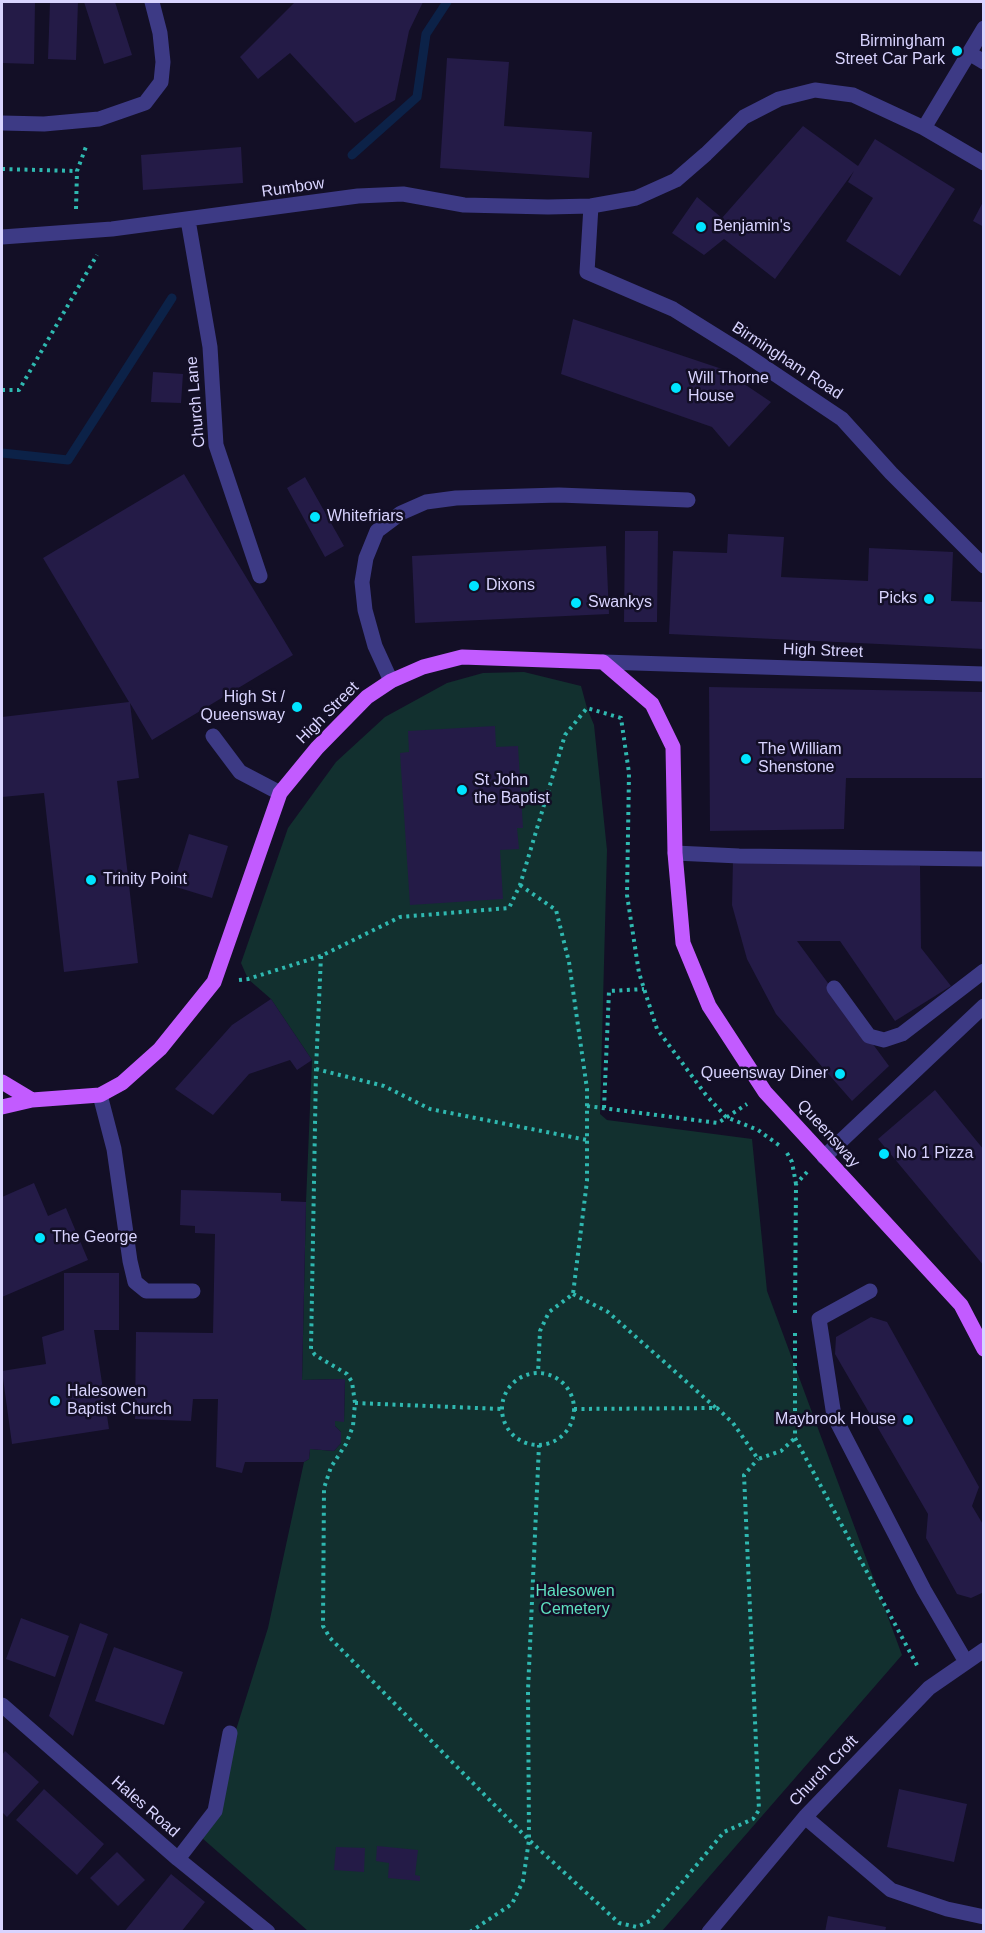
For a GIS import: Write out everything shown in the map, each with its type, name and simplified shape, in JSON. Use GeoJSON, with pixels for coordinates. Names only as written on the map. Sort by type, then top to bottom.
{"type":"FeatureCollection","features":[{"type":"Feature","properties":{"kind":"main road","name":"High Street"},"geometry":{"type":"LineString","coordinates":[[2,1107],[32,1100],[100,1095],[122,1083],[160,1049],[214,982],[280,794],[317,748],[367,697],[391,681],[423,667],[462,657],[603,662]]}},
{"type":"Feature","properties":{"kind":"main road","name":"Queensway"},"geometry":{"type":"LineString","coordinates":[[603,662],[652,704],[673,747],[675,853],[683,943],[709,1006],[765,1092],[961,1305],[984,1349]]}},
{"type":"Feature","properties":{"kind":"main road"},"geometry":{"type":"LineString","coordinates":[[2,1082],[32,1100]]}},
{"type":"Feature","properties":{"kind":"street"},"geometry":{"type":"LineString","coordinates":[[2,123],[44,124],[99,119],[145,103],[161,82],[163,62],[160,33],[152,2]]}},
{"type":"Feature","properties":{"kind":"street"},"geometry":{"type":"LineString","coordinates":[[924,128],[984,28]]}},
{"type":"Feature","properties":{"kind":"street"},"geometry":{"type":"LineString","coordinates":[[969,53],[984,62]]}},
{"type":"Feature","properties":{"kind":"street","name":"Rumbow"},"geometry":{"type":"LineString","coordinates":[[2,237],[112,229],[358,196],[403,194],[464,205],[591,206],[636,198],[676,180],[744,117],[779,99],[815,90],[853,95],[924,128],[984,163]]}},
{"type":"Feature","properties":{"kind":"street","name":"Birmingham Road"},"geometry":{"type":"LineString","coordinates":[[591,206],[587,272],[673,309],[842,419],[891,473],[984,566]]}},
{"type":"Feature","properties":{"kind":"street","name":"Church Lane"},"geometry":{"type":"LineString","coordinates":[[189,220],[210,347],[216,445],[260,576]]}},
{"type":"Feature","properties":{"kind":"street"},"geometry":{"type":"LineString","coordinates":[[391,681],[375,646],[362,582],[366,558],[377,531],[401,513],[426,502],[456,498],[559,495],[688,501]]}},
{"type":"Feature","properties":{"kind":"street","name":"High Street"},"geometry":{"type":"LineString","coordinates":[[603,662],[984,674]]}},
{"type":"Feature","properties":{"kind":"street"},"geometry":{"type":"LineString","coordinates":[[213,736],[240,772],[280,794]]}},
{"type":"Feature","properties":{"kind":"street"},"geometry":{"type":"LineString","coordinates":[[675,853],[984,859]]}},
{"type":"Feature","properties":{"kind":"street"},"geometry":{"type":"LineString","coordinates":[[834,988],[868,1036],[884,1040],[902,1034],[984,971]]}},
{"type":"Feature","properties":{"kind":"street"},"geometry":{"type":"LineString","coordinates":[[824,1157],[984,1006]]}},
{"type":"Feature","properties":{"kind":"street"},"geometry":{"type":"LineString","coordinates":[[100,1095],[114,1149],[135,1282],[146,1291],[193,1291]]}},
{"type":"Feature","properties":{"kind":"street"},"geometry":{"type":"LineString","coordinates":[[870,1291],[819,1319],[834,1416],[924,1590],[966,1662]]}},
{"type":"Feature","properties":{"kind":"street"},"geometry":{"type":"LineString","coordinates":[[961,1305],[984,1330]]}},
{"type":"Feature","properties":{"kind":"street","name":"Church Croft"},"geometry":{"type":"LineString","coordinates":[[709,1932],[805,1817],[929,1688],[983,1651]]}},
{"type":"Feature","properties":{"kind":"street","name":"Hales Road"},"geometry":{"type":"LineString","coordinates":[[2,1705],[177,1859],[268,1932]]}},
{"type":"Feature","properties":{"kind":"street"},"geometry":{"type":"LineString","coordinates":[[177,1859],[215,1811],[230,1733]]}},
{"type":"Feature","properties":{"kind":"street"},"geometry":{"type":"LineString","coordinates":[[805,1817],[891,1890],[947,1909],[984,1917]]}},
{"type":"Feature","properties":{"kind":"path"},"geometry":{"type":"LineString","coordinates":[[2,169],[77,171],[76,209]]}},
{"type":"Feature","properties":{"kind":"path"},"geometry":{"type":"LineString","coordinates":[[2,390],[19,390],[97,255]]}},
{"type":"Feature","properties":{"kind":"path"},"geometry":{"type":"LineString","coordinates":[[235,980],[248,979],[321,956],[400,917],[509,908],[520,885],[565,735],[586,708],[621,718]]}},
{"type":"Feature","properties":{"kind":"path"},"geometry":{"type":"LineString","coordinates":[[520,885],[555,910],[569,962],[587,1089],[587,1180],[573,1294],[549,1312],[540,1331],[538,1372]]}},
{"type":"Feature","properties":{"kind":"path"},"geometry":{"type":"LineString","coordinates":[[321,956],[316,1069],[310,1349],[315,1355],[347,1374],[352,1382],[355,1403],[353,1426],[346,1444],[331,1467],[324,1488],[323,1626],[330,1638],[529,1840],[619,1923],[637,1927],[650,1921],[724,1832],[753,1819],[759,1810],[744,1475],[758,1459],[781,1451],[795,1438]]}},
{"type":"Feature","properties":{"kind":"path"},"geometry":{"type":"LineString","coordinates":[[604,1108],[609,992],[644,989]]}},
{"type":"Feature","properties":{"kind":"path"},"geometry":{"type":"LineString","coordinates":[[316,1069],[384,1086],[430,1109],[587,1140]]}},
{"type":"Feature","properties":{"kind":"path"},"geometry":{"type":"LineString","coordinates":[[587,1106],[718,1122],[765,1092]]}},
{"type":"Feature","properties":{"kind":"path"},"geometry":{"type":"LineString","coordinates":[[573,1294],[608,1312],[717,1408],[733,1423],[758,1459]]}},
{"type":"Feature","properties":{"kind":"path"},"geometry":{"type":"LineString","coordinates":[[538,1372],[549,1374],[567,1388],[574,1409],[567,1430],[550,1443],[539,1445],[518,1438],[504,1420],[502,1409],[509,1388],[517,1380],[538,1372]]}},
{"type":"Feature","properties":{"kind":"path"},"geometry":{"type":"LineString","coordinates":[[355,1403],[502,1409]]}},
{"type":"Feature","properties":{"kind":"path"},"geometry":{"type":"LineString","coordinates":[[574,1409],[717,1408]]}},
{"type":"Feature","properties":{"kind":"path"},"geometry":{"type":"LineString","coordinates":[[470,1932],[512,1904],[523,1881],[529,1840],[528,1690],[539,1445]]}},
{"type":"Feature","properties":{"kind":"green space","name":"Halesowen Cemetery"},"geometry":{"type":"Polygon","coordinates":[[[524,672],[581,686],[594,725],[607,850],[600,1114],[607,1120],[752,1139],[767,1291],[902,1655],[662,1931],[308,1931],[202,1838],[268,1628],[304,1462],[309,1459],[310,1449],[334,1451],[341,1443],[341,1432],[335,1426],[335,1421],[344,1421],[345,1379],[302,1380],[312,1060],[271,999],[248,979],[241,963],[288,828],[336,762],[385,717],[447,683],[483,673],[524,672]]]}},
{"type":"Feature","properties":{"kind":"building"},"geometry":{"type":"Polygon","coordinates":[[[2,2],[35,2],[34,64],[2,63],[2,2]]]}},
{"type":"Feature","properties":{"kind":"building"},"geometry":{"type":"Polygon","coordinates":[[[50,2],[78,2],[76,60],[48,59],[50,2]]]}},
{"type":"Feature","properties":{"kind":"building"},"geometry":{"type":"Polygon","coordinates":[[[84,2],[115,2],[132,55],[104,64],[84,2]]]}},
{"type":"Feature","properties":{"kind":"building"},"geometry":{"type":"Polygon","coordinates":[[[295,2],[423,2],[409,31],[395,100],[355,123],[290,53],[258,79],[240,57],[295,2]]]}},
{"type":"Feature","properties":{"kind":"building"},"geometry":{"type":"Polygon","coordinates":[[[447,58],[509,62],[504,126],[592,132],[589,178],[440,168],[447,58]]]}},
{"type":"Feature","properties":{"kind":"building"},"geometry":{"type":"Polygon","coordinates":[[[803,126],[858,166],[875,139],[955,189],[900,276],[846,241],[873,198],[848,182],[854,171],[775,279],[724,239],[704,255],[672,233],[697,197],[722,218],[803,126]]]}},
{"type":"Feature","properties":{"kind":"building"},"geometry":{"type":"Polygon","coordinates":[[[241,147],[243,183],[143,190],[141,155],[241,147]]]}},
{"type":"Feature","properties":{"kind":"building"},"geometry":{"type":"Polygon","coordinates":[[[984,200],[984,227],[973,221],[984,200]]]}},
{"type":"Feature","properties":{"kind":"building","name":"Will Thorne House"},"geometry":{"type":"Polygon","coordinates":[[[573,319],[722,369],[771,402],[729,447],[712,427],[561,374],[573,319]]]}},
{"type":"Feature","properties":{"kind":"building"},"geometry":{"type":"Polygon","coordinates":[[[153,372],[183,374],[181,403],[151,402],[153,372]]]}},
{"type":"Feature","properties":{"kind":"building"},"geometry":{"type":"Polygon","coordinates":[[[184,474],[293,655],[152,740],[130,703],[139,778],[117,781],[138,963],[64,972],[44,793],[2,797],[2,717],[129,702],[43,558],[184,474]]]}},
{"type":"Feature","properties":{"kind":"building","name":"Whitefriars"},"geometry":{"type":"Polygon","coordinates":[[[305,477],[344,546],[325,557],[287,488],[305,477]]]}},
{"type":"Feature","properties":{"kind":"building"},"geometry":{"type":"Polygon","coordinates":[[[625,531],[658,531],[657,622],[624,622],[625,531]]]}},
{"type":"Feature","properties":{"kind":"building"},"geometry":{"type":"Polygon","coordinates":[[[728,534],[784,537],[781,577],[868,581],[869,548],[953,552],[951,601],[984,602],[984,649],[669,634],[673,551],[727,553],[728,534]]]}},
{"type":"Feature","properties":{"kind":"building"},"geometry":{"type":"Polygon","coordinates":[[[606,546],[609,614],[415,623],[412,556],[606,546]]]}},
{"type":"Feature","properties":{"kind":"building"},"geometry":{"type":"Polygon","coordinates":[[[709,687],[984,692],[984,778],[846,778],[844,829],[710,831],[709,687]]]}},
{"type":"Feature","properties":{"kind":"building","name":"St John the Baptist"},"geometry":{"type":"Polygon","coordinates":[[[495,726],[496,747],[518,746],[523,828],[517,828],[519,849],[500,850],[503,899],[410,905],[400,753],[409,752],[408,731],[495,726]]]}},
{"type":"Feature","properties":{"kind":"building"},"geometry":{"type":"Polygon","coordinates":[[[189,834],[228,846],[212,898],[173,886],[189,834]]]}},
{"type":"Feature","properties":{"kind":"building"},"geometry":{"type":"Polygon","coordinates":[[[733,859],[920,866],[921,948],[951,986],[895,1021],[840,941],[797,941],[889,1066],[852,1101],[776,1014],[747,959],[732,905],[733,859]]]}},
{"type":"Feature","properties":{"kind":"building"},"geometry":{"type":"Polygon","coordinates":[[[271,999],[312,1060],[297,1070],[290,1060],[249,1074],[213,1115],[175,1089],[232,1025],[271,999]]]}},
{"type":"Feature","properties":{"kind":"building"},"geometry":{"type":"Polygon","coordinates":[[[935,1090],[984,1150],[984,1266],[878,1139],[935,1090]]]}},
{"type":"Feature","properties":{"kind":"building","name":"The George"},"geometry":{"type":"Polygon","coordinates":[[[34,1183],[48,1216],[66,1208],[88,1260],[2,1297],[2,1197],[34,1183]]]}},
{"type":"Feature","properties":{"kind":"building"},"geometry":{"type":"Polygon","coordinates":[[[181,1190],[281,1193],[281,1201],[306,1202],[302,1380],[345,1379],[344,1422],[335,1421],[335,1426],[341,1432],[341,1443],[334,1451],[310,1449],[309,1459],[304,1462],[245,1462],[242,1473],[216,1467],[218,1399],[193,1399],[191,1421],[135,1419],[136,1332],[213,1333],[215,1234],[195,1233],[195,1226],[180,1225],[181,1190]]]}},
{"type":"Feature","properties":{"kind":"building","name":"Halesowen Baptist Church"},"geometry":{"type":"Polygon","coordinates":[[[64,1273],[119,1273],[119,1330],[94,1330],[109,1429],[12,1444],[2,1371],[46,1364],[42,1337],[64,1330],[64,1273]]]}},
{"type":"Feature","properties":{"kind":"building","name":"Maybrook House"},"geometry":{"type":"Polygon","coordinates":[[[871,1317],[887,1322],[979,1487],[972,1506],[984,1526],[984,1592],[971,1598],[957,1594],[926,1538],[928,1514],[835,1354],[836,1337],[871,1317]]]}},
{"type":"Feature","properties":{"kind":"building"},"geometry":{"type":"Polygon","coordinates":[[[21,1618],[69,1636],[55,1677],[6,1659],[21,1618]]]}},
{"type":"Feature","properties":{"kind":"building"},"geometry":{"type":"Polygon","coordinates":[[[80,1623],[108,1634],[73,1736],[49,1716],[80,1623]]]}},
{"type":"Feature","properties":{"kind":"building"},"geometry":{"type":"Polygon","coordinates":[[[114,1647],[183,1672],[164,1725],[95,1701],[114,1647]]]}},
{"type":"Feature","properties":{"kind":"building"},"geometry":{"type":"Polygon","coordinates":[[[5,1751],[39,1782],[7,1817],[2,1812],[2,1755],[5,1751]]]}},
{"type":"Feature","properties":{"kind":"building"},"geometry":{"type":"Polygon","coordinates":[[[44,1789],[104,1844],[77,1875],[16,1820],[44,1789]]]}},
{"type":"Feature","properties":{"kind":"building"},"geometry":{"type":"Polygon","coordinates":[[[899,1789],[967,1804],[954,1862],[887,1847],[899,1789]]]}},
{"type":"Feature","properties":{"kind":"building"},"geometry":{"type":"Polygon","coordinates":[[[377,1846],[418,1850],[415,1875],[420,1876],[420,1881],[388,1878],[389,1863],[376,1861],[377,1846]]]}},
{"type":"Feature","properties":{"kind":"building"},"geometry":{"type":"Polygon","coordinates":[[[336,1847],[365,1848],[364,1872],[334,1870],[336,1847]]]}},
{"type":"Feature","properties":{"kind":"building"},"geometry":{"type":"Polygon","coordinates":[[[117,1852],[145,1880],[118,1906],[90,1878],[117,1852]]]}},
{"type":"Feature","properties":{"kind":"building"},"geometry":{"type":"Polygon","coordinates":[[[171,1874],[205,1902],[181,1932],[124,1932],[171,1874]]]}},
{"type":"Feature","properties":{"kind":"building"},"geometry":{"type":"Polygon","coordinates":[[[828,1916],[886,1927],[885,1932],[825,1932],[828,1916]]]}},
{"type":"Feature","properties":{"kind":"waterway"},"geometry":{"type":"LineString","coordinates":[[352,155],[417,97],[426,34],[447,2]]}},
{"type":"Feature","properties":{"kind":"waterway"},"geometry":{"type":"LineString","coordinates":[[2,453],[68,460],[172,298]]}},
{"type":"Feature","properties":{"kind":"place","name":"Birmingham Street Car Park"},"geometry":{"type":"Point","coordinates":[957,51]}},
{"type":"Feature","properties":{"kind":"place","name":"Benjamin's"},"geometry":{"type":"Point","coordinates":[701,227]}},
{"type":"Feature","properties":{"kind":"place","name":"Will Thorne House"},"geometry":{"type":"Point","coordinates":[676,388]}},
{"type":"Feature","properties":{"kind":"place","name":"Whitefriars"},"geometry":{"type":"Point","coordinates":[315,517]}},
{"type":"Feature","properties":{"kind":"place","name":"Dixons"},"geometry":{"type":"Point","coordinates":[474,586]}},
{"type":"Feature","properties":{"kind":"place","name":"Picks"},"geometry":{"type":"Point","coordinates":[929,599]}},
{"type":"Feature","properties":{"kind":"place","name":"Swankys"},"geometry":{"type":"Point","coordinates":[576,603]}},
{"type":"Feature","properties":{"kind":"place","name":"High St / Queensway"},"geometry":{"type":"Point","coordinates":[297,707]}},
{"type":"Feature","properties":{"kind":"place","name":"The William Shenstone"},"geometry":{"type":"Point","coordinates":[746,759]}},
{"type":"Feature","properties":{"kind":"place","name":"St John the Baptist"},"geometry":{"type":"Point","coordinates":[462,790]}},
{"type":"Feature","properties":{"kind":"place","name":"Trinity Point"},"geometry":{"type":"Point","coordinates":[91,880]}},
{"type":"Feature","properties":{"kind":"place","name":"Queensway Diner"},"geometry":{"type":"Point","coordinates":[840,1074]}},
{"type":"Feature","properties":{"kind":"place","name":"No 1 Pizza"},"geometry":{"type":"Point","coordinates":[884,1154]}},
{"type":"Feature","properties":{"kind":"place","name":"The George"},"geometry":{"type":"Point","coordinates":[40,1238]}},
{"type":"Feature","properties":{"kind":"place","name":"Halesowen Baptist Church"},"geometry":{"type":"Point","coordinates":[55,1401]}},
{"type":"Feature","properties":{"kind":"place","name":"Maybrook House"},"geometry":{"type":"Point","coordinates":[908,1420]}}]}
